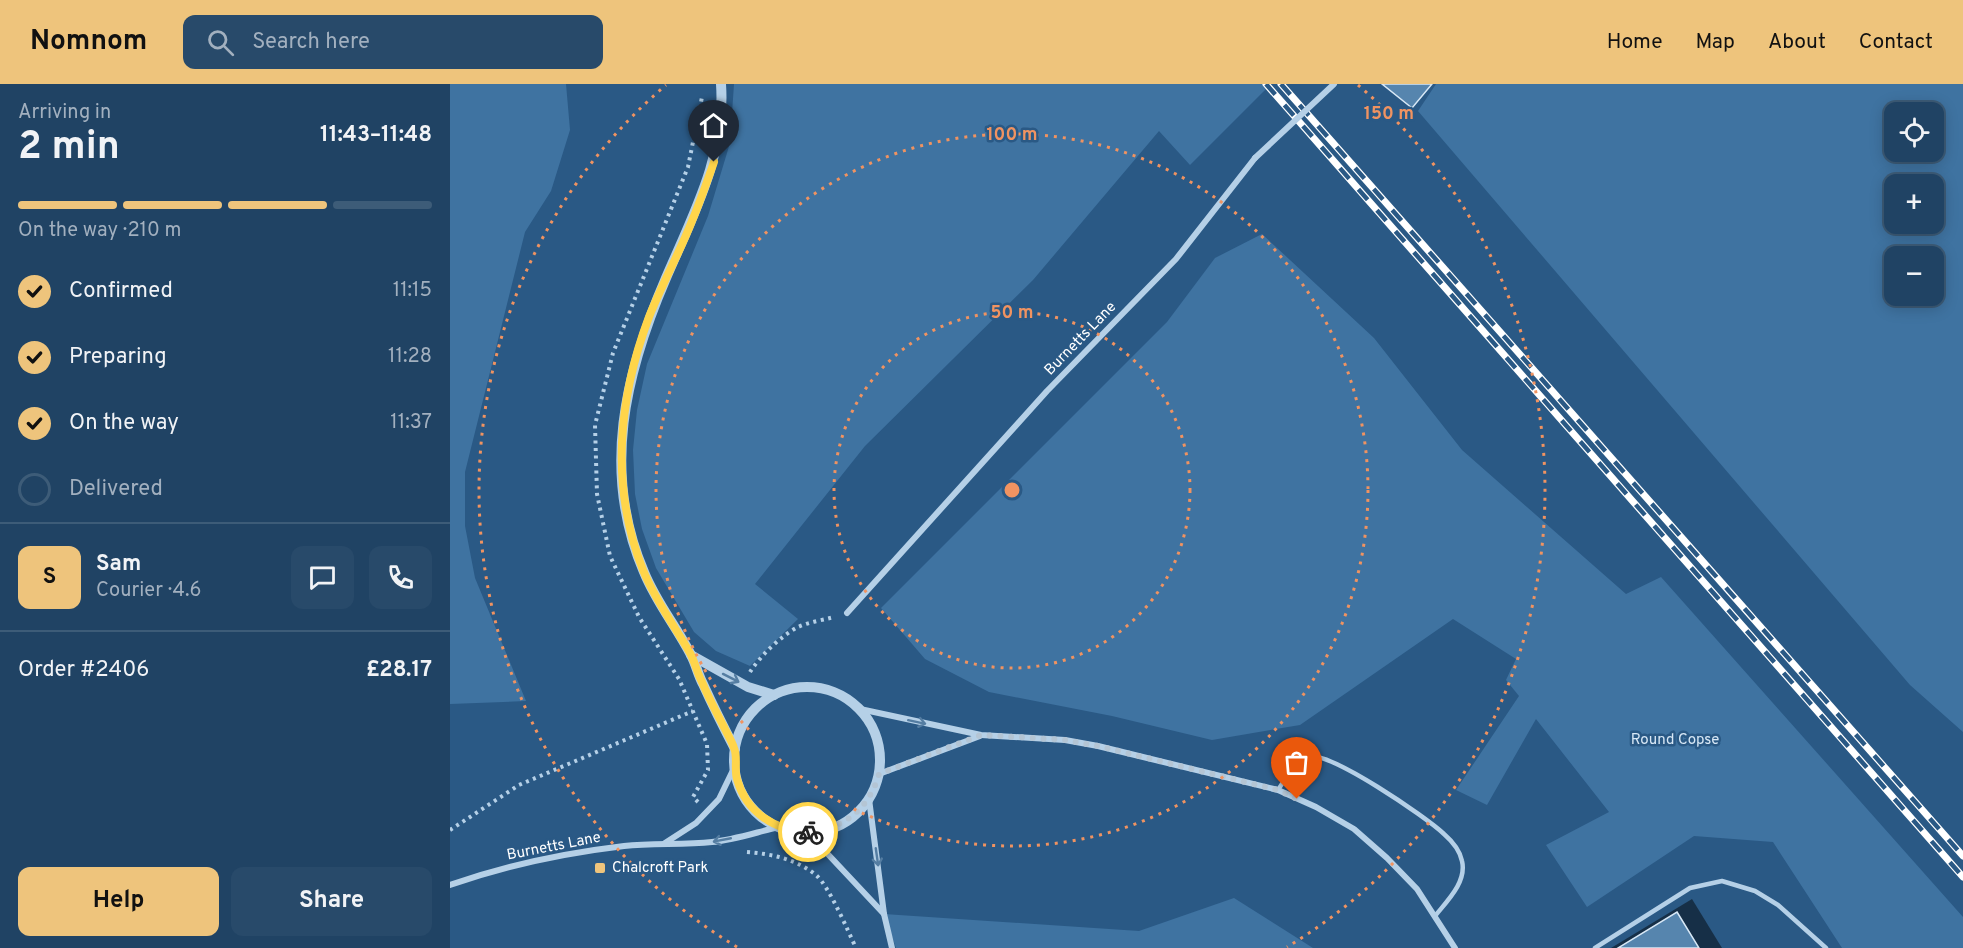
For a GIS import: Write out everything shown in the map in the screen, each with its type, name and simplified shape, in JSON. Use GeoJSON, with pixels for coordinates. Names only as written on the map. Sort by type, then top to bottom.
{"type":"FeatureCollection","features":[{"type":"Feature","properties":{"kind":"street"},"geometry":{"type":"LineString","coordinates":[[721,84],[719,129],[714,162],[691,224],[649,317],[635,360],[627,392],[620,459],[633,540],[643,571],[658,602],[691,655],[735,749]]}},
{"type":"Feature","properties":{"kind":"street","name":"Burnetts Lane"},"geometry":{"type":"LineString","coordinates":[[847,614],[1047,391],[1176,260],[1256,158],[1334,84]]}},
{"type":"Feature","properties":{"kind":"street"},"geometry":{"type":"LineString","coordinates":[[691,655],[742,684],[774,695]]}},
{"type":"Feature","properties":{"kind":"street"},"geometry":{"type":"LineString","coordinates":[[819,688],[841,696],[860,710],[871,723],[880,757],[879,774],[869,800],[854,815],[836,827],[808,832],[779,827],[762,817],[748,802],[742,791],[735,766],[735,749],[744,724],[757,708],[774,695],[788,690],[819,688]]}},
{"type":"Feature","properties":{"kind":"street"},"geometry":{"type":"LineString","coordinates":[[860,710],[981,735],[1065,740],[1098,746],[1278,790],[1316,807],[1354,829],[1387,858],[1417,889],[1455,948]]}},
{"type":"Feature","properties":{"kind":"street"},"geometry":{"type":"LineString","coordinates":[[879,774],[981,735]]}},
{"type":"Feature","properties":{"kind":"street"},"geometry":{"type":"LineString","coordinates":[[664,844],[696,823],[719,799],[735,766]]}},
{"type":"Feature","properties":{"kind":"street"},"geometry":{"type":"LineString","coordinates":[[869,800],[884,914],[892,948]]}},
{"type":"Feature","properties":{"kind":"street","name":"Burnetts Lane"},"geometry":{"type":"LineString","coordinates":[[450,885],[501,869],[568,854],[627,846],[713,842],[779,827]]}},
{"type":"Feature","properties":{"kind":"street"},"geometry":{"type":"LineString","coordinates":[[808,832],[884,914]]}},
{"type":"Feature","properties":{"kind":"lane"},"geometry":{"type":"LineString","coordinates":[[1278,790],[1300,760],[1306,756],[1326,759],[1378,787],[1444,833],[1457,849],[1463,869],[1458,885],[1435,916]]}},
{"type":"Feature","properties":{"kind":"lane"},"geometry":{"type":"LineString","coordinates":[[1595,948],[1690,888],[1722,881],[1755,891],[1778,905],[1826,948]]}},
{"type":"Feature","properties":{"kind":"path"},"geometry":{"type":"LineString","coordinates":[[742,684],[754,667],[799,626],[847,614]]}},
{"type":"Feature","properties":{"kind":"path"},"geometry":{"type":"LineString","coordinates":[[450,830],[519,785],[693,711],[713,706]]}},
{"type":"Feature","properties":{"kind":"green space"},"geometry":{"type":"Polygon","coordinates":[[[450,84],[566,84],[570,130],[551,191],[525,232],[465,472],[465,526],[475,578],[526,701],[450,704],[450,84]]]}},
{"type":"Feature","properties":{"kind":"green space"},"geometry":{"type":"Polygon","coordinates":[[[734,84],[1271,84],[1190,165],[1159,131],[1033,280],[865,446],[755,584],[798,619],[750,666],[716,651],[694,632],[656,568],[642,529],[635,494],[633,450],[637,410],[647,364],[708,216],[730,143],[734,84]]]}},
{"type":"Feature","properties":{"kind":"green space"},"geometry":{"type":"Polygon","coordinates":[[[1436,84],[1963,84],[1963,732],[1910,685],[1418,111],[1436,84]]]}},
{"type":"Feature","properties":{"kind":"green space","name":"Round Copse"},"geometry":{"type":"Polygon","coordinates":[[[1262,234],[1374,338],[1462,450],[1626,594],[1661,577],[1963,917],[1963,948],[1842,948],[1773,842],[1694,836],[1587,907],[1546,845],[1609,812],[1536,719],[1487,805],[1456,790],[1519,696],[1506,680],[1516,659],[1453,619],[1300,725],[1212,740],[1112,716],[989,692],[925,659],[881,608],[1167,322],[1215,258],[1262,234]]]}},
{"type":"Feature","properties":{"kind":"green space"},"geometry":{"type":"Polygon","coordinates":[[[1234,898],[1313,948],[896,948],[884,914],[1139,931],[1234,898]]]}},
{"type":"Feature","properties":{"kind":"building"},"geometry":{"type":"Polygon","coordinates":[[[1382,84],[1432,84],[1412,108],[1382,84]]]}},
{"type":"Feature","properties":{"kind":"building"},"geometry":{"type":"Polygon","coordinates":[[[1677,912],[1699,948],[1618,948],[1677,912]]]}},
{"type":"Feature","properties":{"kind":"railway"},"geometry":{"type":"LineString","coordinates":[[1266,84],[1963,877]]}},
{"type":"Feature","properties":{"kind":"railway"},"geometry":{"type":"LineString","coordinates":[[1281,84],[1963,856]]}},
{"type":"Feature","properties":{"kind":"way so far"},"geometry":{"type":"LineString","coordinates":[[808,832],[823,831],[849,820],[869,800],[879,774],[981,735],[1065,740],[1098,746],[1278,790],[1297,799]]}},
{"type":"Feature","properties":{"kind":"place","name":"Chalcroft Park"},"geometry":{"type":"Point","coordinates":[600,868]}},
{"type":"Feature","properties":{"kind":"route"},"geometry":{"type":"LineString","coordinates":[[714,162],[691,224],[649,317],[635,360],[627,392],[620,459],[626,512],[643,571],[658,602],[691,655],[735,749],[737,779],[748,802],[767,821],[779,827],[808,832]]}}]}
